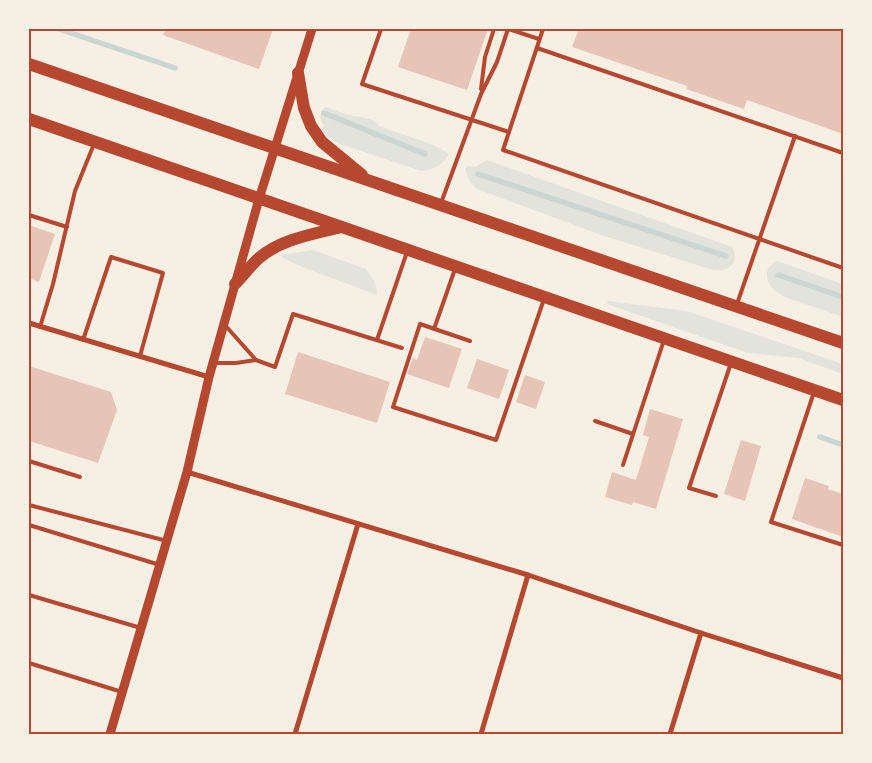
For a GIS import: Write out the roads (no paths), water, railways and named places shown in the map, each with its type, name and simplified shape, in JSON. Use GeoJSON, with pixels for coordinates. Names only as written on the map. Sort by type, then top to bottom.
{"type":"FeatureCollection","features":[{"type":"Feature","properties":{"kind":"highway"},"geometry":{"type":"LineString","coordinates":[[29,64],[843,343]]}},
{"type":"Feature","properties":{"kind":"highway"},"geometry":{"type":"LineString","coordinates":[[298,73],[304,108],[311,126],[322,142],[368,180]]}},
{"type":"Feature","properties":{"kind":"highway"},"geometry":{"type":"LineString","coordinates":[[29,119],[843,400]]}},
{"type":"Feature","properties":{"kind":"highway"},"geometry":{"type":"LineString","coordinates":[[235,284],[258,259],[281,244],[342,226]]}},
{"type":"Feature","properties":{"kind":"street"},"geometry":{"type":"LineString","coordinates":[[110,734],[187,472],[209,377],[259,198],[312,29]]}},
{"type":"Feature","properties":{"kind":"street"},"geometry":{"type":"LineString","coordinates":[[29,324],[209,377]]}},
{"type":"Feature","properties":{"kind":"street"},"geometry":{"type":"LineString","coordinates":[[187,472],[528,575],[843,678]]}},
{"type":"Feature","properties":{"kind":"street"},"geometry":{"type":"LineString","coordinates":[[295,734],[358,524]]}},
{"type":"Feature","properties":{"kind":"street"},"geometry":{"type":"LineString","coordinates":[[480,734],[528,575]]}},
{"type":"Feature","properties":{"kind":"street"},"geometry":{"type":"LineString","coordinates":[[670,734],[701,633]]}},
{"type":"Feature","properties":{"kind":"lane"},"geometry":{"type":"LineString","coordinates":[[381,29],[362,84],[509,132]]}},
{"type":"Feature","properties":{"kind":"lane"},"geometry":{"type":"LineString","coordinates":[[481,94],[485,57],[494,29]]}},
{"type":"Feature","properties":{"kind":"lane"},"geometry":{"type":"LineString","coordinates":[[440,205],[481,94],[497,62],[508,29],[539,40]]}},
{"type":"Feature","properties":{"kind":"lane"},"geometry":{"type":"LineString","coordinates":[[543,29],[503,150],[843,268]]}},
{"type":"Feature","properties":{"kind":"lane"},"geometry":{"type":"LineString","coordinates":[[537,48],[843,153]]}},
{"type":"Feature","properties":{"kind":"lane"},"geometry":{"type":"LineString","coordinates":[[736,306],[795,136]]}},
{"type":"Feature","properties":{"kind":"lane"},"geometry":{"type":"LineString","coordinates":[[40,327],[53,284],[75,191],[95,142]]}},
{"type":"Feature","properties":{"kind":"lane"},"geometry":{"type":"LineString","coordinates":[[29,215],[67,227]]}},
{"type":"Feature","properties":{"kind":"lane"},"geometry":{"type":"LineString","coordinates":[[377,340],[408,250]]}},
{"type":"Feature","properties":{"kind":"lane"},"geometry":{"type":"LineString","coordinates":[[83,340],[111,256],[163,273],[140,356]]}},
{"type":"Feature","properties":{"kind":"lane"},"geometry":{"type":"LineString","coordinates":[[434,329],[456,266]]}},
{"type":"Feature","properties":{"kind":"lane"},"geometry":{"type":"LineString","coordinates":[[470,341],[420,324],[393,407],[496,440],[545,297]]}},
{"type":"Feature","properties":{"kind":"lane"},"geometry":{"type":"LineString","coordinates":[[213,363],[256,360],[275,367],[293,314],[402,348]]}},
{"type":"Feature","properties":{"kind":"lane"},"geometry":{"type":"LineString","coordinates":[[224,324],[256,360]]}},
{"type":"Feature","properties":{"kind":"lane"},"geometry":{"type":"LineString","coordinates":[[623,465],[664,338]]}},
{"type":"Feature","properties":{"kind":"lane"},"geometry":{"type":"LineString","coordinates":[[716,496],[689,488],[732,361]]}},
{"type":"Feature","properties":{"kind":"lane"},"geometry":{"type":"LineString","coordinates":[[814,390],[771,522],[843,546]]}},
{"type":"Feature","properties":{"kind":"lane"},"geometry":{"type":"LineString","coordinates":[[595,421],[633,434]]}},
{"type":"Feature","properties":{"kind":"lane"},"geometry":{"type":"LineString","coordinates":[[29,461],[80,477]]}},
{"type":"Feature","properties":{"kind":"lane"},"geometry":{"type":"LineString","coordinates":[[29,505],[167,541]]}},
{"type":"Feature","properties":{"kind":"lane"},"geometry":{"type":"LineString","coordinates":[[29,525],[160,564]]}},
{"type":"Feature","properties":{"kind":"lane"},"geometry":{"type":"LineString","coordinates":[[29,595],[141,628]]}},
{"type":"Feature","properties":{"kind":"lane"},"geometry":{"type":"LineString","coordinates":[[29,663],[122,692]]}},
{"type":"Feature","properties":{"kind":"waterway"},"geometry":{"type":"LineString","coordinates":[[59,29],[175,68]]}},
{"type":"Feature","properties":{"kind":"waterway"},"geometry":{"type":"LineString","coordinates":[[324,113],[425,154]]}},
{"type":"Feature","properties":{"kind":"waterway"},"geometry":{"type":"LineString","coordinates":[[478,174],[726,256]]}},
{"type":"Feature","properties":{"kind":"waterway"},"geometry":{"type":"LineString","coordinates":[[778,275],[843,297]]}},
{"type":"Feature","properties":{"kind":"waterway"},"geometry":{"type":"LineString","coordinates":[[820,437],[843,445]]}}]}
